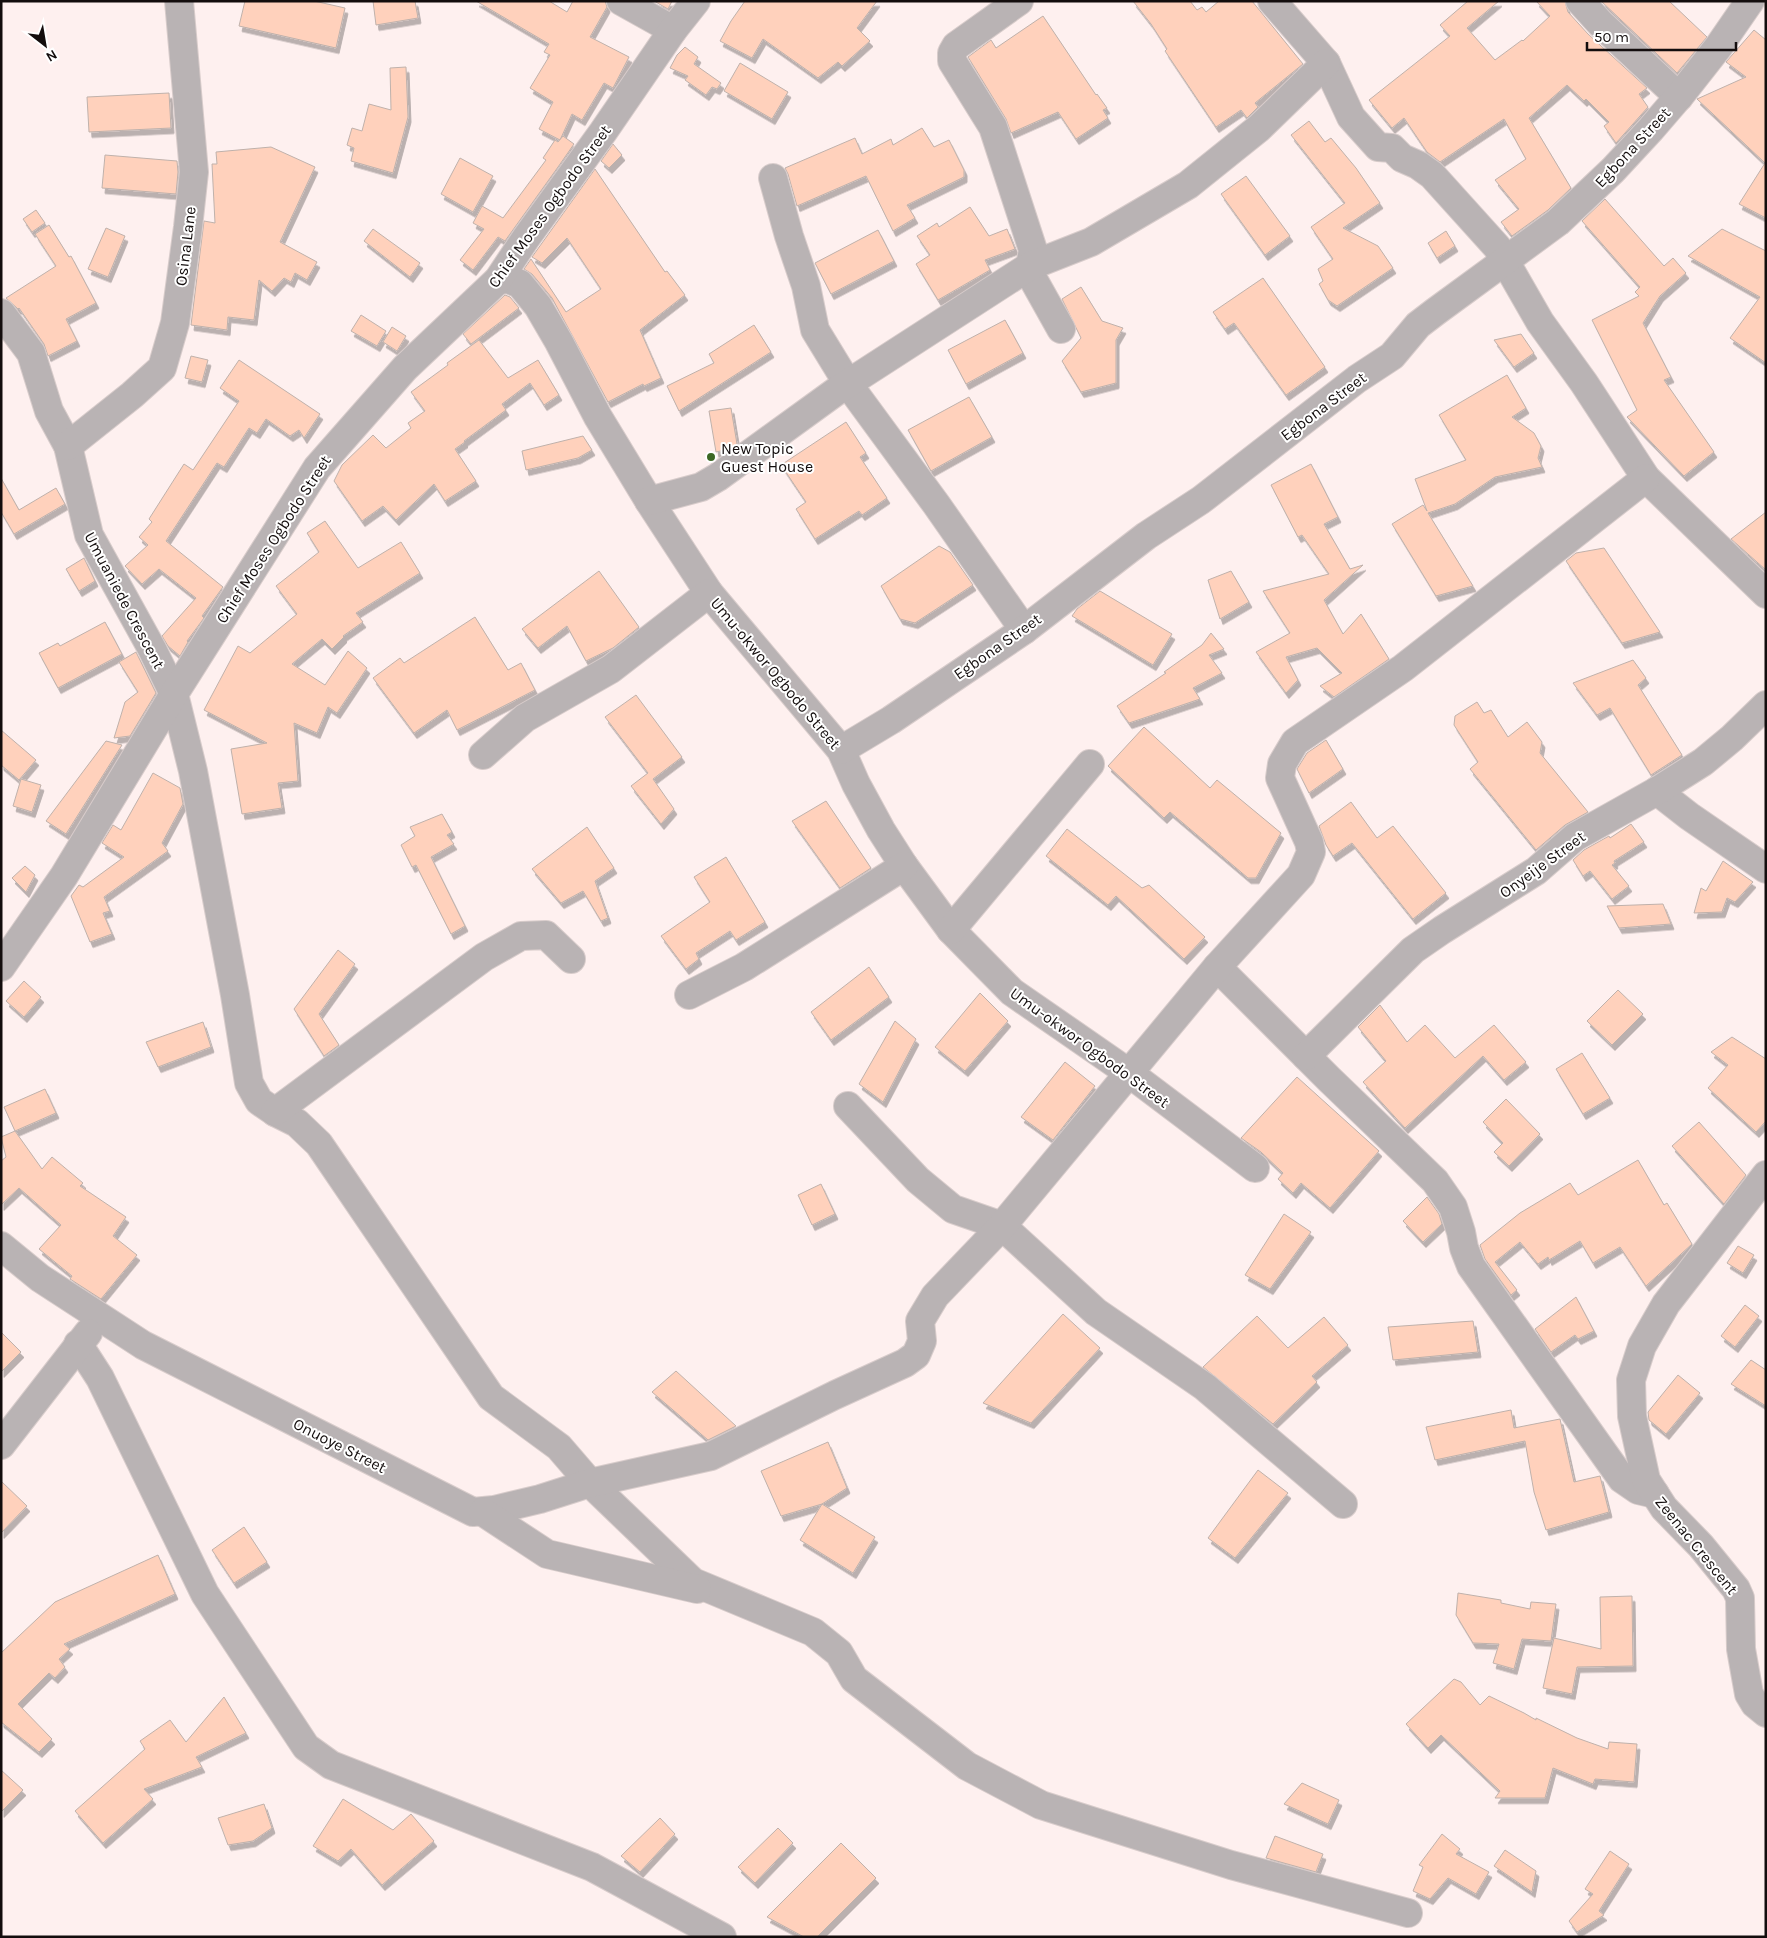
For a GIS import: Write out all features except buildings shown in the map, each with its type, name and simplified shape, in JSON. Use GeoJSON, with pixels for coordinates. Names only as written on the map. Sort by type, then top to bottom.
{"type":"FeatureCollection","features":[{"type":"Feature","properties":{"kind":"street","name":"Osina Lane"},"geometry":{"type":"LineString","coordinates":[[68,446],[132,395],[162,368],[175,323],[194,172],[179,1]]}},
{"type":"Feature","properties":{"kind":"street"},"geometry":{"type":"LineString","coordinates":[[621,1],[673,30]]}},
{"type":"Feature","properties":{"kind":"street","name":"Chief Moses Ogbodo Street"},"geometry":{"type":"LineString","coordinates":[[1,967],[64,876],[174,694],[317,468],[405,368],[498,280],[673,30],[696,1]]}},
{"type":"Feature","properties":{"kind":"street"},"geometry":{"type":"LineString","coordinates":[[1019,1],[956,46],[952,53],[952,61],[993,127],[1033,250],[1030,266],[1033,279],[1061,328]]}},
{"type":"Feature","properties":{"kind":"street"},"geometry":{"type":"LineString","coordinates":[[1272,1],[1326,63],[1352,117],[1378,147],[1392,148],[1402,158],[1418,165],[1432,175],[1497,247],[1507,261],[1540,322],[1584,383],[1646,478],[1766,594]]}},
{"type":"Feature","properties":{"kind":"street"},"geometry":{"type":"LineString","coordinates":[[1580,1],[1600,23],[1679,97]]}},
{"type":"Feature","properties":{"kind":"street","name":"Egbona Street"},"geometry":{"type":"LineString","coordinates":[[841,750],[892,720],[1024,630],[1146,536],[1201,500],[1357,379],[1392,356],[1418,325],[1480,277],[1507,261],[1558,222],[1614,170],[1679,97],[1719,46],[1750,1]]}},
{"type":"Feature","properties":{"kind":"street"},"geometry":{"type":"LineString","coordinates":[[649,501],[701,487],[718,477],[848,384],[1030,266],[1091,242],[1188,185],[1259,128],[1326,63]]}},
{"type":"Feature","properties":{"kind":"street"},"geometry":{"type":"LineString","coordinates":[[774,178],[789,236],[806,286],[815,330],[848,384],[936,504],[1024,630]]}},
{"type":"Feature","properties":{"kind":"street","name":"Umu-okwor Ogbodo Street"},"geometry":{"type":"LineString","coordinates":[[498,280],[508,279],[520,284],[538,306],[598,417],[649,501],[709,593],[841,750],[856,784],[881,830],[904,866],[951,930],[1012,992],[1129,1073],[1255,1168]]}},
{"type":"Feature","properties":{"kind":"street","name":"Umuaniede Crescent"},"geometry":{"type":"LineString","coordinates":[[1,313],[31,353],[49,411],[68,446],[89,535],[152,649],[174,694],[195,781],[236,995],[249,1083],[259,1101],[275,1112],[297,1123],[319,1144],[491,1397],[559,1447],[590,1483],[692,1582],[731,1597]]}},
{"type":"Feature","properties":{"kind":"street","name":"Onuoye Street"},"geometry":{"type":"LineString","coordinates":[[101,1319],[143,1345],[473,1512],[483,1512],[540,1499],[590,1483],[711,1456],[835,1395],[905,1364],[916,1355],[922,1341],[920,1321],[935,1296],[1002,1226],[1217,967],[1301,875],[1311,852],[1309,842],[1280,778],[1282,764],[1295,742],[1403,668],[1646,478]]}},
{"type":"Feature","properties":{"kind":"street"},"geometry":{"type":"LineString","coordinates":[[483,755],[525,718],[612,669],[709,593]]}},
{"type":"Feature","properties":{"kind":"street","name":"Onyeije Street"},"geometry":{"type":"LineString","coordinates":[[1306,1056],[1413,950],[1536,871],[1575,837],[1657,791],[1717,751],[1766,705]]}},
{"type":"Feature","properties":{"kind":"street"},"geometry":{"type":"LineString","coordinates":[[951,930],[1090,764]]}},
{"type":"Feature","properties":{"kind":"street"},"geometry":{"type":"LineString","coordinates":[[1657,791],[1689,816],[1766,869]]}},
{"type":"Feature","properties":{"kind":"street"},"geometry":{"type":"LineString","coordinates":[[689,995],[744,967],[904,866]]}},
{"type":"Feature","properties":{"kind":"street"},"geometry":{"type":"LineString","coordinates":[[275,1112],[484,957],[521,936],[546,935],[571,959]]}},
{"type":"Feature","properties":{"kind":"street"},"geometry":{"type":"LineString","coordinates":[[1217,967],[1435,1181],[1453,1207],[1471,1266],[1588,1433],[1622,1479],[1638,1490],[1655,1494]]}},
{"type":"Feature","properties":{"kind":"street"},"geometry":{"type":"LineString","coordinates":[[848,1106],[918,1180],[953,1209],[1002,1226],[1096,1312],[1205,1387],[1343,1504]]}},
{"type":"Feature","properties":{"kind":"street","name":"Zeenac Crescent"},"geometry":{"type":"LineString","coordinates":[[1766,1175],[1666,1304],[1642,1346],[1631,1380],[1632,1416],[1646,1480],[1664,1508],[1701,1546],[1736,1589],[1740,1598],[1740,1650],[1750,1694],[1755,1704],[1766,1713]]}},
{"type":"Feature","properties":{"kind":"street"},"geometry":{"type":"LineString","coordinates":[[1,1246],[40,1278],[101,1319],[78,1344],[1,1444]]}},
{"type":"Feature","properties":{"kind":"street"},"geometry":{"type":"LineString","coordinates":[[78,1344],[100,1378],[205,1594],[306,1747],[331,1765],[592,1867],[722,1937]]}},
{"type":"Feature","properties":{"kind":"street"},"geometry":{"type":"LineString","coordinates":[[483,1512],[547,1554],[731,1597],[813,1632],[839,1653],[854,1679],[966,1766],[1041,1805],[1231,1865],[1408,1913]]}},
{"type":"Feature","properties":{"kind":"place","name":"New Topic Guest House"},"geometry":{"type":"Point","coordinates":[711,457]}}]}
